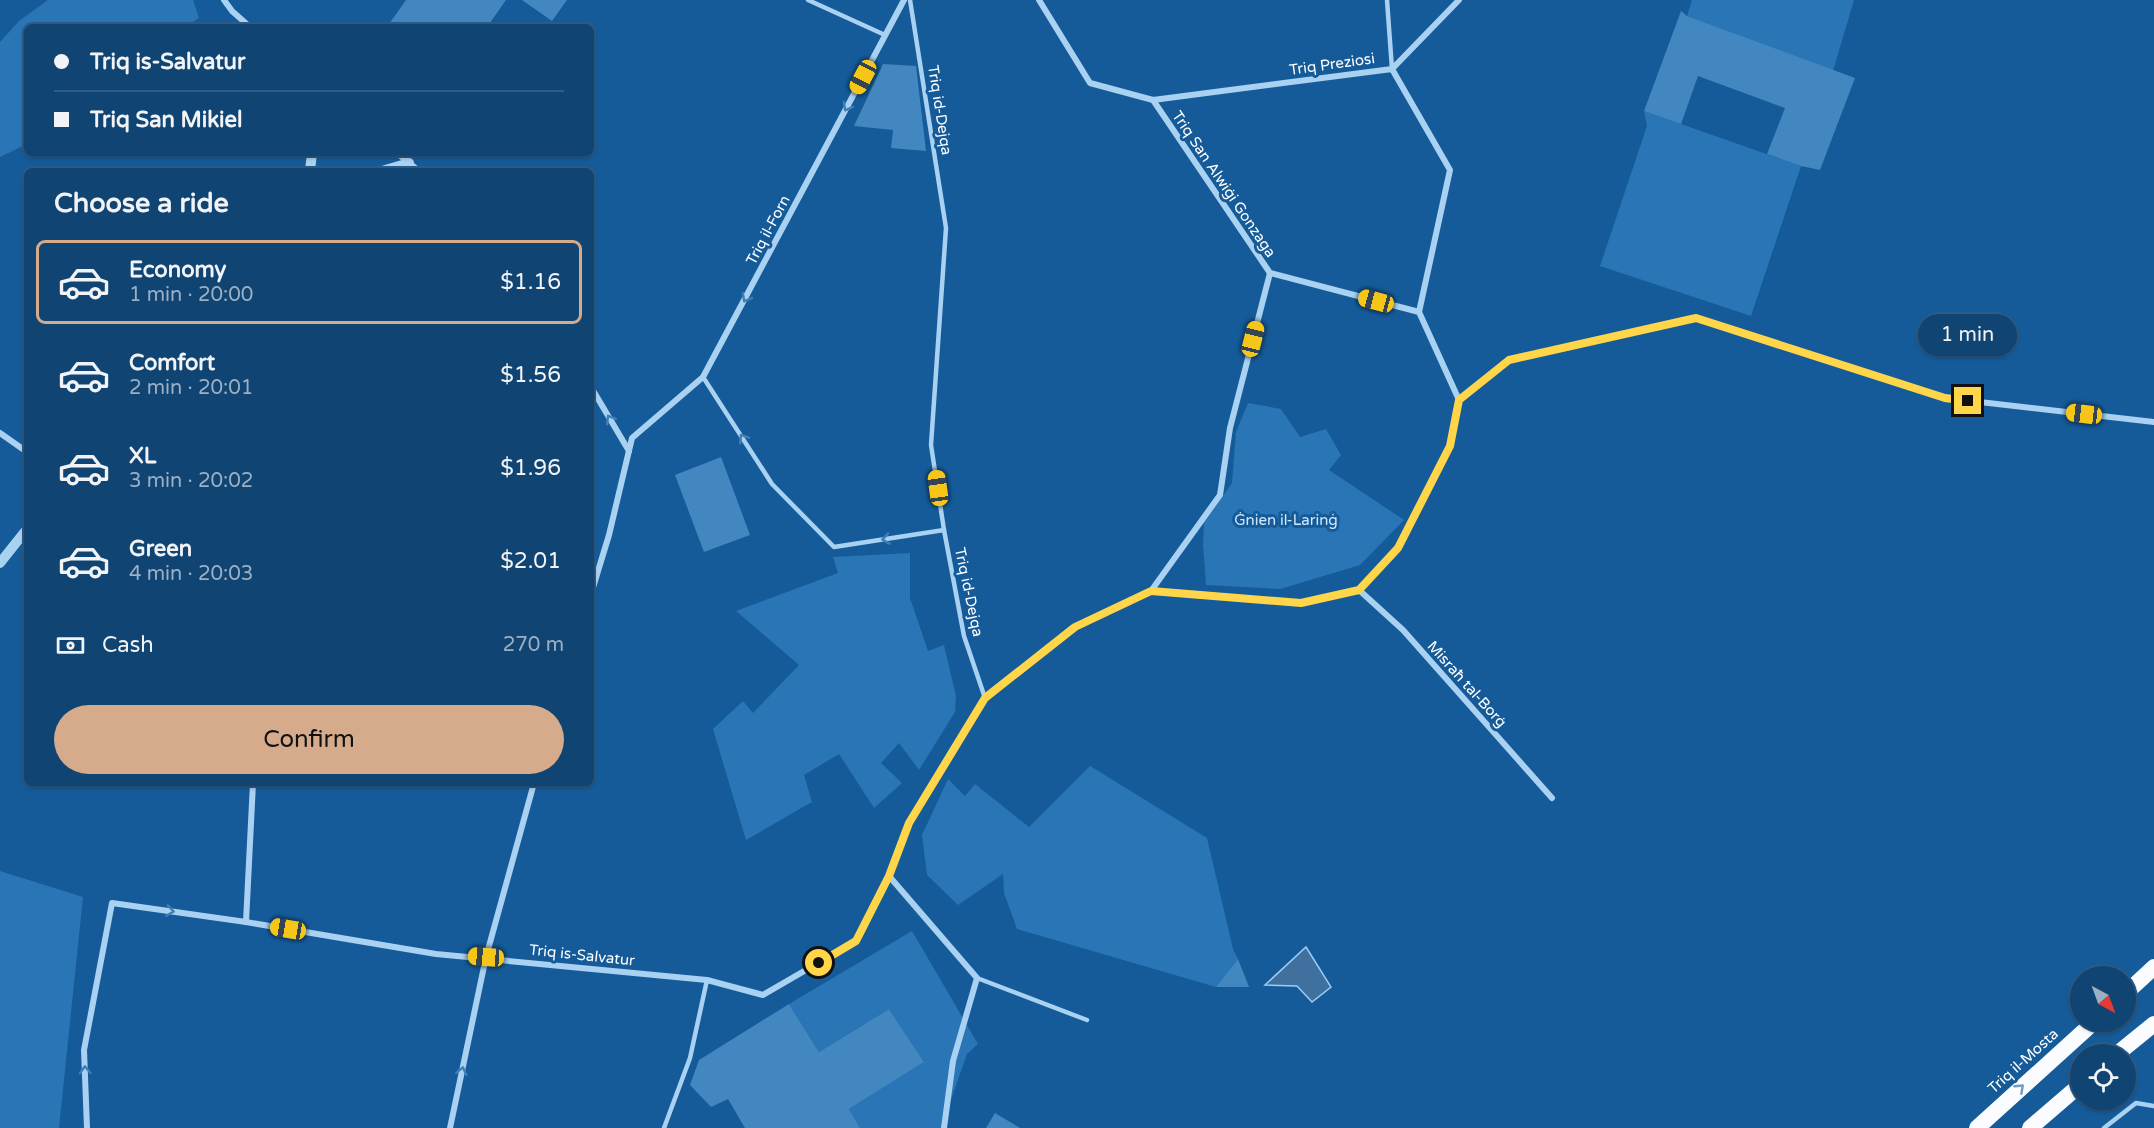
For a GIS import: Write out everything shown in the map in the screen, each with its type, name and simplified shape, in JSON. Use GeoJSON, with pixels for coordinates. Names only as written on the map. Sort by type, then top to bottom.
{"type":"FeatureCollection","features":[{"type":"Feature","properties":{"kind":"highway"},"geometry":{"type":"LineString","coordinates":[[2136,984],[2154,967]]}},
{"type":"Feature","properties":{"kind":"highway"},"geometry":{"type":"LineString","coordinates":[[2129,1044],[2154,1024]]}},
{"type":"Feature","properties":{"kind":"highway","name":"Triq il-Mosta"},"geometry":{"type":"LineString","coordinates":[[1977,1128],[2083,1032]]}},
{"type":"Feature","properties":{"kind":"highway"},"geometry":{"type":"LineString","coordinates":[[2030,1128],[2070,1094]]}},
{"type":"Feature","properties":{"kind":"street"},"geometry":{"type":"LineString","coordinates":[[224,0],[247,24]]}},
{"type":"Feature","properties":{"kind":"street","name":"Triq il-Forn"},"geometry":{"type":"LineString","coordinates":[[594,584],[609,535],[632,438],[703,377],[904,0]]}},
{"type":"Feature","properties":{"kind":"street","name":"Triq Preziosi"},"geometry":{"type":"LineString","coordinates":[[1039,0],[1090,84],[1153,100],[1392,69],[1450,170],[1419,312]]}},
{"type":"Feature","properties":{"kind":"street"},"geometry":{"type":"LineString","coordinates":[[1392,69],[1460,0]]}},
{"type":"Feature","properties":{"kind":"street","name":"Triq San Alwiġi Gonzaga"},"geometry":{"type":"LineString","coordinates":[[1153,100],[1270,273],[1419,312]]}},
{"type":"Feature","properties":{"kind":"street"},"geometry":{"type":"LineString","coordinates":[[401,156],[415,168]]}},
{"type":"Feature","properties":{"kind":"street"},"geometry":{"type":"LineString","coordinates":[[392,168],[409,163]]}},
{"type":"Feature","properties":{"kind":"street"},"geometry":{"type":"LineString","coordinates":[[944,1128],[953,1061],[977,978],[889,876],[909,823],[985,698],[1075,627],[1151,591],[1220,495],[1230,428],[1270,273]]}},
{"type":"Feature","properties":{"kind":"street"},"geometry":{"type":"LineString","coordinates":[[1151,591],[1301,603],[1359,590],[1398,548],[1450,446],[1459,400],[1419,312]]}},
{"type":"Feature","properties":{"kind":"street"},"geometry":{"type":"LineString","coordinates":[[1459,400],[1509,360],[1696,318],[1945,398],[2154,422]]}},
{"type":"Feature","properties":{"kind":"street"},"geometry":{"type":"LineString","coordinates":[[594,392],[629,451]]}},
{"type":"Feature","properties":{"kind":"street"},"geometry":{"type":"LineString","coordinates":[[0,433],[24,450]]}},
{"type":"Feature","properties":{"kind":"street"},"geometry":{"type":"LineString","coordinates":[[0,563],[24,533]]}},
{"type":"Feature","properties":{"kind":"street","name":"Misraħ tal-Borġ"},"geometry":{"type":"LineString","coordinates":[[1359,590],[1403,630],[1552,798]]}},
{"type":"Feature","properties":{"kind":"street"},"geometry":{"type":"LineString","coordinates":[[246,921],[253,786]]}},
{"type":"Feature","properties":{"kind":"street"},"geometry":{"type":"LineString","coordinates":[[450,1128],[486,957],[533,786]]}},
{"type":"Feature","properties":{"kind":"street","name":"Triq is-Salvatur"},"geometry":{"type":"LineString","coordinates":[[87,1128],[84,1050],[112,903],[246,921],[436,954],[707,980],[763,995],[856,941],[889,876]]}},
{"type":"Feature","properties":{"kind":"lane"},"geometry":{"type":"LineString","coordinates":[[808,0],[885,35]]}},
{"type":"Feature","properties":{"kind":"lane","name":"Triq id-Dejqa"},"geometry":{"type":"LineString","coordinates":[[910,0],[946,228],[931,445],[964,636],[985,698]]}},
{"type":"Feature","properties":{"kind":"lane"},"geometry":{"type":"LineString","coordinates":[[1387,0],[1392,69]]}},
{"type":"Feature","properties":{"kind":"lane"},"geometry":{"type":"LineString","coordinates":[[703,377],[772,484],[834,547],[944,530]]}},
{"type":"Feature","properties":{"kind":"lane"},"geometry":{"type":"LineString","coordinates":[[977,978],[1087,1020]]}},
{"type":"Feature","properties":{"kind":"lane"},"geometry":{"type":"LineString","coordinates":[[664,1128],[690,1058],[707,980]]}},
{"type":"Feature","properties":{"kind":"lane"},"geometry":{"type":"LineString","coordinates":[[2103,1128],[2136,1102],[2154,1106]]}},
{"type":"Feature","properties":{"kind":"green space"},"geometry":{"type":"Polygon","coordinates":[[[48,0],[193,0],[199,18],[190,24],[24,24],[24,145],[0,157],[0,42],[19,21],[48,0]]]}},
{"type":"Feature","properties":{"kind":"green space"},"geometry":{"type":"Polygon","coordinates":[[[1692,0],[1854,0],[1833,71],[1687,16],[1692,0]]]}},
{"type":"Feature","properties":{"kind":"green space"},"geometry":{"type":"Polygon","coordinates":[[[1644,111],[1801,166],[1751,316],[1600,266],[1647,126],[1644,111]]]}},
{"type":"Feature","properties":{"kind":"green space","name":"Ġnien il-Larinġ"},"geometry":{"type":"Polygon","coordinates":[[[1248,403],[1281,409],[1300,437],[1326,429],[1341,455],[1329,470],[1404,520],[1360,565],[1280,589],[1206,585],[1204,523],[1232,483],[1236,432],[1248,403]]]}},
{"type":"Feature","properties":{"kind":"green space"},"geometry":{"type":"Polygon","coordinates":[[[910,553],[910,598],[928,651],[944,645],[956,696],[955,712],[919,770],[899,743],[881,763],[902,783],[874,808],[839,754],[804,775],[812,802],[746,840],[713,729],[743,701],[753,713],[799,665],[736,611],[838,573],[833,557],[910,553]]]}},
{"type":"Feature","properties":{"kind":"green space"},"geometry":{"type":"Polygon","coordinates":[[[1090,766],[1207,838],[1233,949],[1238,959],[1216,987],[1017,929],[1004,893],[1003,874],[958,905],[927,875],[922,835],[948,779],[965,796],[975,784],[1029,827],[1090,766]]]}},
{"type":"Feature","properties":{"kind":"green space"},"geometry":{"type":"Polygon","coordinates":[[[0,871],[83,897],[59,1128],[0,1128],[0,871]]]}},
{"type":"Feature","properties":{"kind":"green space"},"geometry":{"type":"Polygon","coordinates":[[[912,931],[978,1044],[967,1054],[941,1128],[860,1128],[849,1109],[924,1062],[889,1009],[819,1052],[789,1004],[912,931]]]}},
{"type":"Feature","properties":{"kind":"shaded area"},"geometry":{"type":"Polygon","coordinates":[[[1306,947],[1331,987],[1312,1002],[1297,986],[1265,985],[1306,947]]]}},
{"type":"Feature","properties":{"kind":"building"},"geometry":{"type":"Polygon","coordinates":[[[406,0],[506,0],[489,24],[389,24],[406,0]]]}},
{"type":"Feature","properties":{"kind":"building"},"geometry":{"type":"Polygon","coordinates":[[[522,0],[567,0],[552,21],[522,0]]]}},
{"type":"Feature","properties":{"kind":"building"},"geometry":{"type":"Polygon","coordinates":[[[1681,11],[1687,16],[1855,78],[1820,170],[1767,154],[1785,108],[1698,76],[1681,124],[1644,111],[1681,11]]]}},
{"type":"Feature","properties":{"kind":"building"},"geometry":{"type":"Polygon","coordinates":[[[883,64],[916,66],[926,151],[891,148],[893,130],[854,126],[883,64]]]}},
{"type":"Feature","properties":{"kind":"building"},"geometry":{"type":"Polygon","coordinates":[[[721,457],[750,535],[704,552],[675,475],[721,457]]]}},
{"type":"Feature","properties":{"kind":"building"},"geometry":{"type":"Polygon","coordinates":[[[1238,959],[1249,987],[1216,987],[1238,959]]]}},
{"type":"Feature","properties":{"kind":"building"},"geometry":{"type":"Polygon","coordinates":[[[789,1004],[819,1052],[889,1009],[924,1062],[849,1109],[860,1128],[745,1128],[728,1099],[711,1107],[690,1085],[699,1060],[789,1004]]]}},
{"type":"Feature","properties":{"kind":"building"},"geometry":{"type":"Polygon","coordinates":[[[995,1113],[1020,1128],[986,1128],[995,1113]]]}},
{"type":"Feature","properties":{"kind":"route"},"geometry":{"type":"LineString","coordinates":[[819,963],[856,941],[889,876],[909,823],[985,698],[1075,627],[1151,591],[1301,603],[1359,590],[1398,548],[1450,446],[1459,400],[1509,360],[1696,318],[1945,398],[1968,401]]}}]}
